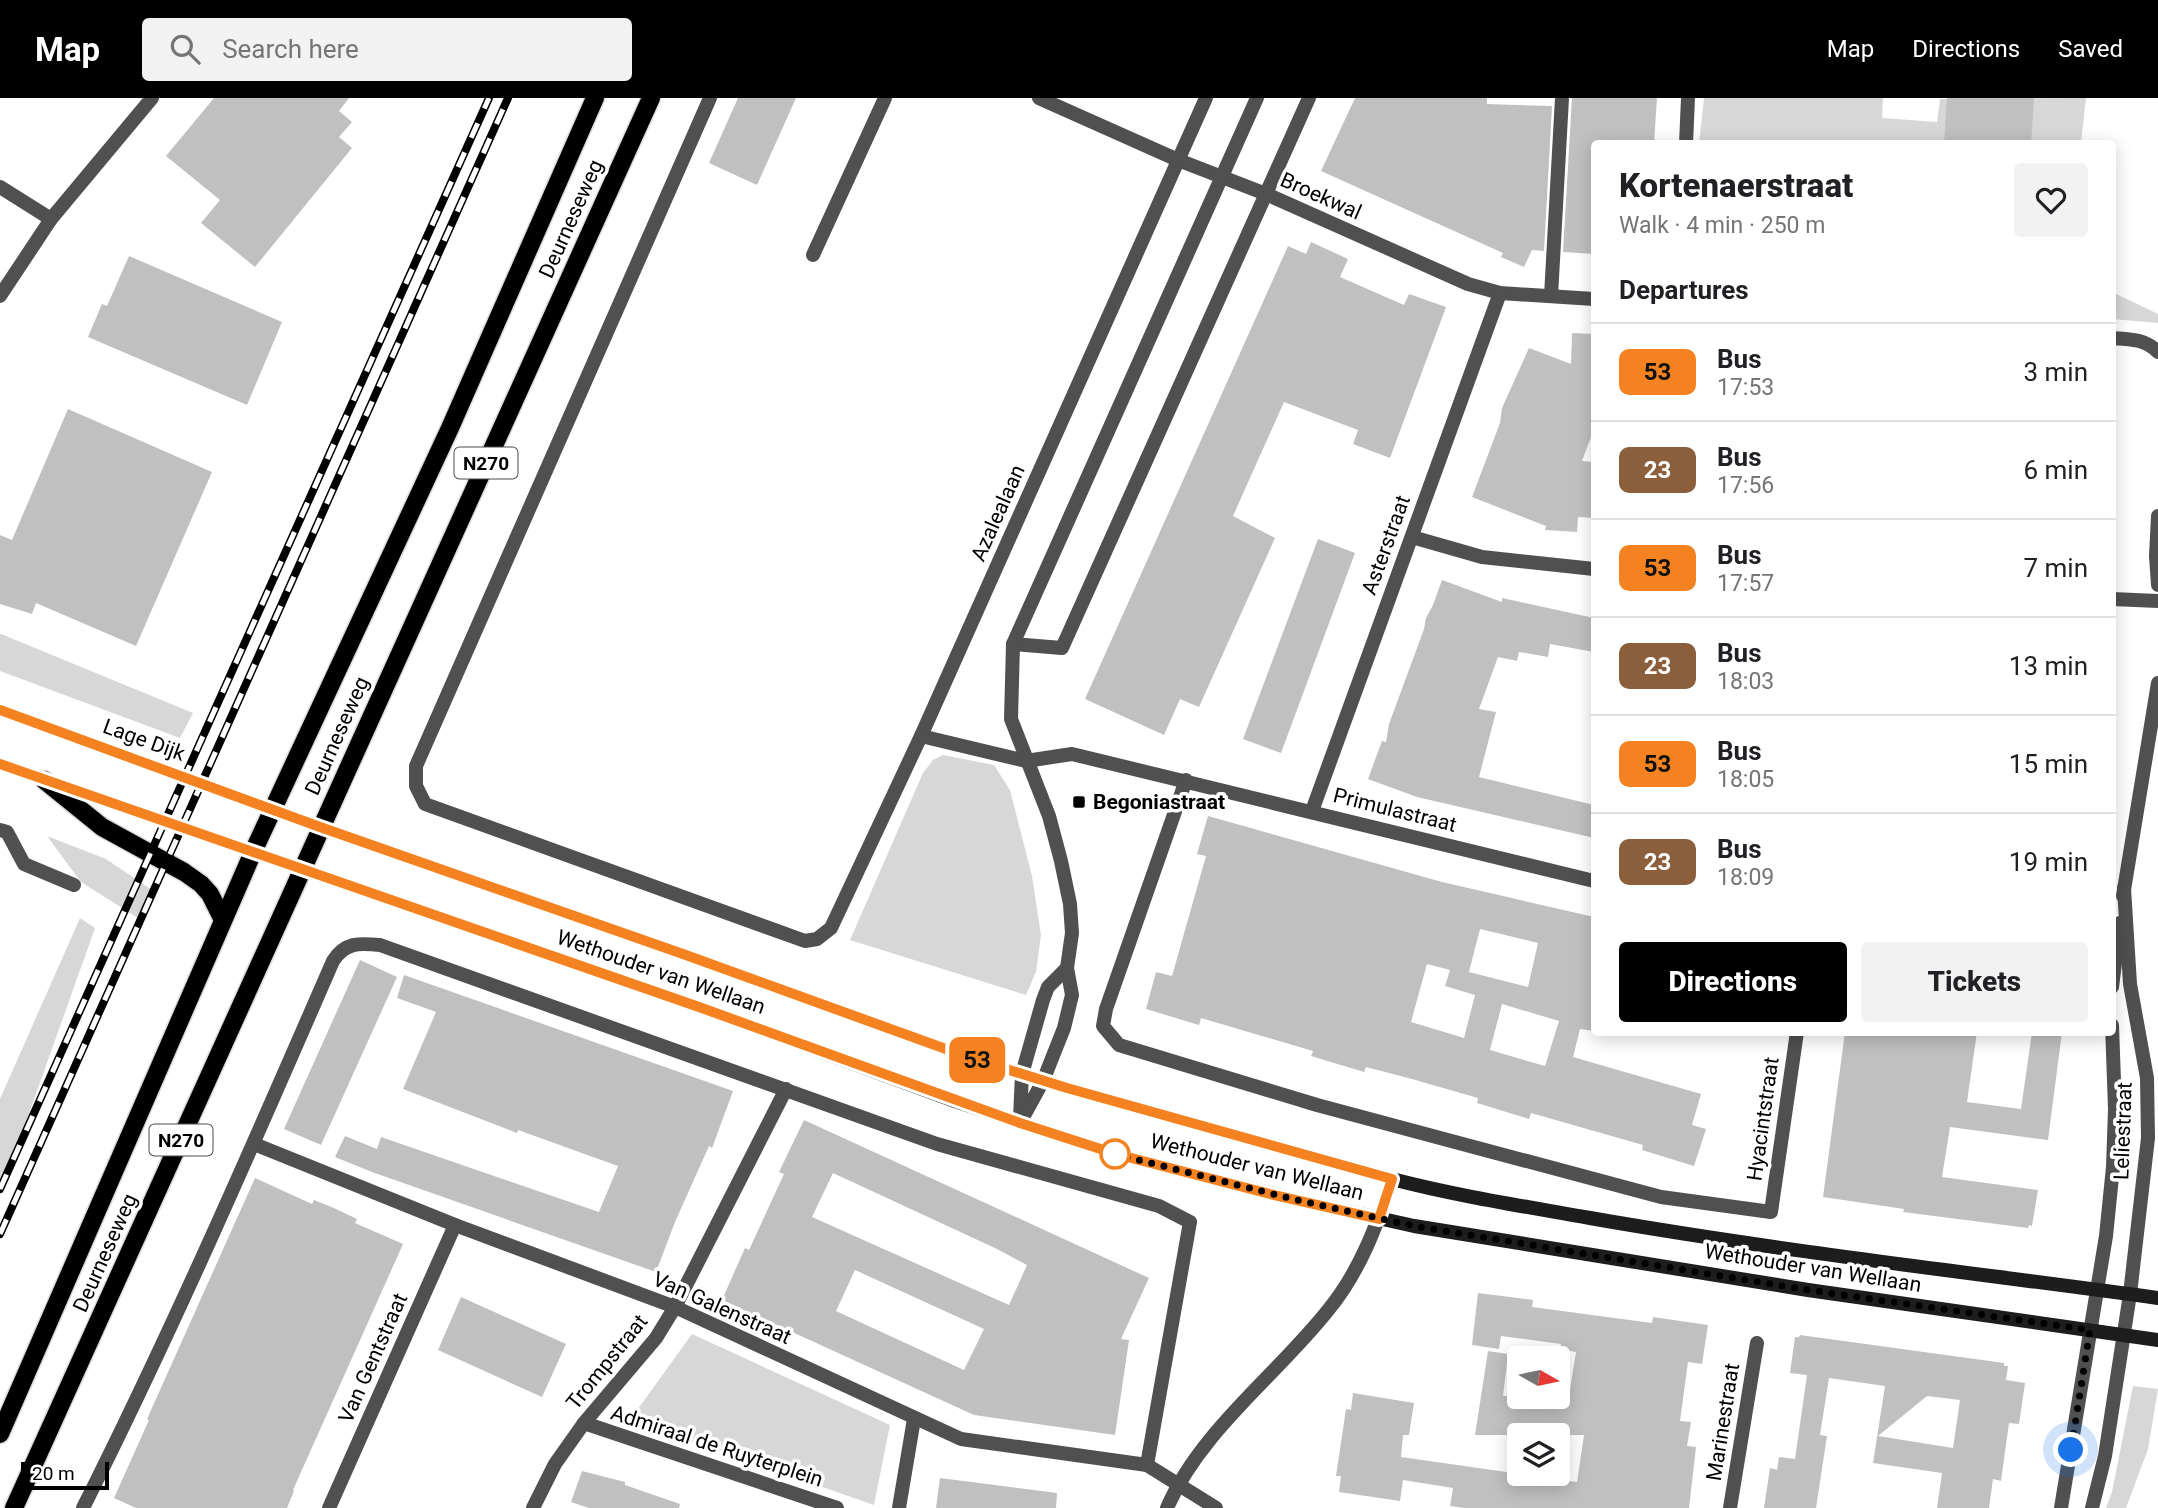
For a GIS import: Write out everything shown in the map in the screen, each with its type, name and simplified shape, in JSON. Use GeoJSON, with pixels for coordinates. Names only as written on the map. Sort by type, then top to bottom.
{"type":"FeatureCollection","features":[{"type":"Feature","properties":{"kind":"main road","name":"Deurneseweg"},"geometry":{"type":"LineString","coordinates":[[0,1434],[253,852],[450,428],[595,98]]}},
{"type":"Feature","properties":{"kind":"main road","name":"Deurneseweg"},"geometry":{"type":"LineString","coordinates":[[15,1508],[651,98]]}},
{"type":"Feature","properties":{"kind":"main road","name":"Lage Dijk"},"geometry":{"type":"LineString","coordinates":[[0,710],[320,827]]}},
{"type":"Feature","properties":{"kind":"main road"},"geometry":{"type":"LineString","coordinates":[[0,764],[253,852]]}},
{"type":"Feature","properties":{"kind":"main road"},"geometry":{"type":"LineString","coordinates":[[44,780],[102,827],[190,875],[210,894],[223,920]]}},
{"type":"Feature","properties":{"kind":"main road","name":"Wethouder van Wellaan"},"geometry":{"type":"LineString","coordinates":[[320,827],[1022,1074],[1392,1179],[1445,1192],[1676,1233],[2158,1298]]}},
{"type":"Feature","properties":{"kind":"main road","name":"Wethouder van Wellaan"},"geometry":{"type":"LineString","coordinates":[[253,852],[699,1007],[1020,1123],[1116,1154],[1270,1194],[1379,1219],[1794,1288],[2158,1340]]}},
{"type":"Feature","properties":{"kind":"street"},"geometry":{"type":"LineString","coordinates":[[0,296],[51,219],[152,98]]}},
{"type":"Feature","properties":{"kind":"street","name":"Azalealaan"},"geometry":{"type":"LineString","coordinates":[[710,98],[416,766],[416,786],[425,804],[805,941],[817,939],[831,928],[921,736],[1206,98]]}},
{"type":"Feature","properties":{"kind":"street"},"geometry":{"type":"LineString","coordinates":[[813,255],[885,98]]}},
{"type":"Feature","properties":{"kind":"street","name":"Broekwal"},"geometry":{"type":"LineString","coordinates":[[1039,98],[1178,160],[1266,194],[1468,284],[1500,293],[1591,299]]}},
{"type":"Feature","properties":{"kind":"street"},"geometry":{"type":"LineString","coordinates":[[1020,1123],[1044,1081],[1064,1028],[1072,995],[1068,968],[1072,933],[1062,861],[1049,816],[1011,719],[1013,644],[1257,98]]}},
{"type":"Feature","properties":{"kind":"street"},"geometry":{"type":"LineString","coordinates":[[1013,644],[1062,648],[1309,98]]}},
{"type":"Feature","properties":{"kind":"street"},"geometry":{"type":"LineString","coordinates":[[1551,296],[1562,98]]}},
{"type":"Feature","properties":{"kind":"street"},"geometry":{"type":"LineString","coordinates":[[1686,140],[1688,98]]}},
{"type":"Feature","properties":{"kind":"street"},"geometry":{"type":"LineString","coordinates":[[0,187],[51,219]]}},
{"type":"Feature","properties":{"kind":"street","name":"Asterstraat"},"geometry":{"type":"LineString","coordinates":[[1312,811],[1500,293]]}},
{"type":"Feature","properties":{"kind":"street"},"geometry":{"type":"LineString","coordinates":[[2116,338],[2137,339],[2158,352]]}},
{"type":"Feature","properties":{"kind":"street"},"geometry":{"type":"LineString","coordinates":[[2158,516],[2158,585]]}},
{"type":"Feature","properties":{"kind":"street"},"geometry":{"type":"LineString","coordinates":[[1412,537],[1482,556],[1591,569]]}},
{"type":"Feature","properties":{"kind":"street"},"geometry":{"type":"LineString","coordinates":[[2116,599],[2158,601]]}},
{"type":"Feature","properties":{"kind":"street","name":"Leliestraat"},"geometry":{"type":"LineString","coordinates":[[2116,954],[2124,888],[2158,683]]}},
{"type":"Feature","properties":{"kind":"street"},"geometry":{"type":"LineString","coordinates":[[921,736],[1026,761]]}},
{"type":"Feature","properties":{"kind":"street","name":"Primulastraat"},"geometry":{"type":"LineString","coordinates":[[1026,761],[1072,754],[1591,880]]}},
{"type":"Feature","properties":{"kind":"street","name":"Hyacintstraat"},"geometry":{"type":"LineString","coordinates":[[1186,780],[1106,1009],[1103,1026],[1119,1045],[1317,1104],[1661,1196],[1771,1212],[1796,1036]]}},
{"type":"Feature","properties":{"kind":"street"},"geometry":{"type":"LineString","coordinates":[[0,830],[7,832],[24,864],[74,885]]}},
{"type":"Feature","properties":{"kind":"street","name":"Leliestraat"},"geometry":{"type":"LineString","coordinates":[[2092,1508],[2105,1456],[2130,1294],[2145,1170],[2149,1107],[2144,1058],[2130,984],[2124,888]]}},
{"type":"Feature","properties":{"kind":"street"},"geometry":{"type":"LineString","coordinates":[[83,1508],[151,1371],[254,1144],[332,961],[339,951],[350,946],[380,945],[937,1144],[1160,1206],[1190,1222],[1147,1465]]}},
{"type":"Feature","properties":{"kind":"street"},"geometry":{"type":"LineString","coordinates":[[1020,1123],[1022,1074],[1048,987],[1068,968]]}},
{"type":"Feature","properties":{"kind":"street","name":"Leliestraat"},"geometry":{"type":"LineString","coordinates":[[2061,1508],[2106,1236],[2113,1167],[2115,1109],[2112,1036]]}},
{"type":"Feature","properties":{"kind":"street","name":"Trompstraat"},"geometry":{"type":"LineString","coordinates":[[533,1508],[555,1464],[584,1423],[656,1338],[675,1307],[786,1089]]}},
{"type":"Feature","properties":{"kind":"street","name":"Van Galenstraat"},"geometry":{"type":"LineString","coordinates":[[254,1144],[455,1225],[675,1307],[961,1439],[1147,1465],[1216,1508]]}},
{"type":"Feature","properties":{"kind":"street"},"geometry":{"type":"LineString","coordinates":[[1167,1508],[1177,1485],[1210,1441],[1329,1310],[1346,1285],[1379,1219],[1392,1179]]}},
{"type":"Feature","properties":{"kind":"street","name":"Van Gentstraat"},"geometry":{"type":"LineString","coordinates":[[329,1508],[455,1225]]}},
{"type":"Feature","properties":{"kind":"street","name":"Marinestraat"},"geometry":{"type":"LineString","coordinates":[[1730,1508],[1757,1343]]}},
{"type":"Feature","properties":{"kind":"street"},"geometry":{"type":"LineString","coordinates":[[899,1508],[914,1419]]}},
{"type":"Feature","properties":{"kind":"street","name":"Admiraal de Ruyterplein"},"geometry":{"type":"LineString","coordinates":[[584,1423],[837,1508]]}},
{"type":"Feature","properties":{"kind":"shaded area"},"geometry":{"type":"Polygon","coordinates":[[[1704,98],[1883,98],[1882,118],[1937,122],[1940,99],[2086,98],[2081,140],[1699,140],[1704,98]]]}},
{"type":"Feature","properties":{"kind":"shaded area"},"geometry":{"type":"Polygon","coordinates":[[[2116,294],[2158,314],[2158,323],[2116,319],[2116,294]]]}},
{"type":"Feature","properties":{"kind":"shaded area"},"geometry":{"type":"Polygon","coordinates":[[[0,634],[193,713],[180,738],[0,671],[0,634]]]}},
{"type":"Feature","properties":{"kind":"shaded area"},"geometry":{"type":"Polygon","coordinates":[[[943,755],[994,765],[1010,790],[1032,876],[1041,935],[1036,972],[1026,995],[850,940],[923,773],[933,760],[943,755]]]}},
{"type":"Feature","properties":{"kind":"shaded area"},"geometry":{"type":"Polygon","coordinates":[[[47,836],[106,859],[152,890],[138,918],[81,882],[47,836]]]}},
{"type":"Feature","properties":{"kind":"shaded area"},"geometry":{"type":"Polygon","coordinates":[[[80,918],[95,928],[0,1195],[0,1099],[80,918]]]}},
{"type":"Feature","properties":{"kind":"shaded area"},"geometry":{"type":"Polygon","coordinates":[[[692,1334],[890,1425],[874,1505],[630,1420],[692,1334]]]}},
{"type":"Feature","properties":{"kind":"shaded area"},"geometry":{"type":"Polygon","coordinates":[[[2133,1386],[2158,1389],[2148,1449],[2126,1508],[2106,1508],[2112,1492],[2133,1386]]]}},
{"type":"Feature","properties":{"kind":"building"},"geometry":{"type":"Polygon","coordinates":[[[214,98],[349,98],[339,111],[352,122],[339,137],[352,148],[255,267],[201,223],[220,200],[166,156],[214,98]]]}},
{"type":"Feature","properties":{"kind":"building"},"geometry":{"type":"Polygon","coordinates":[[[738,98],[796,98],[757,185],[709,163],[738,98]]]}},
{"type":"Feature","properties":{"kind":"building"},"geometry":{"type":"Polygon","coordinates":[[[1355,98],[1487,98],[1487,104],[1552,106],[1544,251],[1532,250],[1524,267],[1501,257],[1503,253],[1321,171],[1355,98]]]}},
{"type":"Feature","properties":{"kind":"building"},"geometry":{"type":"Polygon","coordinates":[[[1572,98],[1657,98],[1654,140],[1591,140],[1591,254],[1563,252],[1572,98]]]}},
{"type":"Feature","properties":{"kind":"building"},"geometry":{"type":"Polygon","coordinates":[[[1947,98],[2034,98],[2031,140],[1944,140],[1947,98]]]}},
{"type":"Feature","properties":{"kind":"building"},"geometry":{"type":"Polygon","coordinates":[[[1311,242],[1348,259],[1340,277],[1404,305],[1409,294],[1446,307],[1390,458],[1353,444],[1358,430],[1284,402],[1233,516],[1275,538],[1199,707],[1180,699],[1164,735],[1085,699],[1288,246],[1306,254],[1311,242]]]}},
{"type":"Feature","properties":{"kind":"building"},"geometry":{"type":"Polygon","coordinates":[[[129,256],[282,322],[247,405],[88,337],[102,304],[107,306],[129,256]]]}},
{"type":"Feature","properties":{"kind":"building"},"geometry":{"type":"Polygon","coordinates":[[[1572,333],[1591,334],[1591,437],[1582,461],[1591,462],[1591,518],[1578,517],[1577,532],[1545,530],[1546,526],[1472,497],[1500,423],[1502,408],[1529,348],[1571,364],[1572,333]]]}},
{"type":"Feature","properties":{"kind":"building"},"geometry":{"type":"Polygon","coordinates":[[[68,409],[212,472],[136,646],[36,603],[32,614],[0,604],[0,535],[12,540],[68,409]]]}},
{"type":"Feature","properties":{"kind":"building"},"geometry":{"type":"Polygon","coordinates":[[[1318,539],[1355,553],[1281,753],[1243,739],[1318,539]]]}},
{"type":"Feature","properties":{"kind":"building"},"geometry":{"type":"Polygon","coordinates":[[[1442,580],[1502,602],[1502,598],[1591,617],[1591,651],[1550,644],[1548,657],[1519,652],[1517,661],[1498,657],[1479,709],[1496,712],[1479,777],[1591,804],[1591,837],[1417,797],[1368,779],[1382,741],[1386,742],[1389,724],[1442,580]]]}},
{"type":"Feature","properties":{"kind":"building"},"geometry":{"type":"Polygon","coordinates":[[[1208,816],[1442,882],[1591,916],[1591,1031],[1580,1029],[1573,1057],[1701,1094],[1692,1125],[1706,1129],[1694,1166],[1642,1150],[1643,1145],[1531,1113],[1529,1119],[1477,1103],[1478,1098],[1412,1079],[1366,1067],[1364,1072],[1311,1056],[1313,1051],[1201,1018],[1199,1025],[1146,1009],[1156,972],[1172,976],[1206,856],[1197,854],[1208,816]],[[1480,929],[1469,972],[1528,987],[1538,943],[1480,929]],[[1427,964],[1411,1022],[1464,1038],[1475,995],[1445,986],[1450,970],[1427,964]],[[1502,1004],[1490,1050],[1545,1066],[1559,1021],[1502,1004]]]}},
{"type":"Feature","properties":{"kind":"building"},"geometry":{"type":"Polygon","coordinates":[[[360,960],[397,977],[321,1145],[284,1129],[360,960]]]}},
{"type":"Feature","properties":{"kind":"building"},"geometry":{"type":"Polygon","coordinates":[[[404,975],[733,1091],[712,1148],[709,1146],[656,1272],[335,1157],[345,1136],[377,1149],[381,1137],[599,1212],[618,1166],[518,1130],[517,1133],[403,1089],[436,1012],[397,998],[404,975]]]}},
{"type":"Feature","properties":{"kind":"building"},"geometry":{"type":"Polygon","coordinates":[[[1844,1036],[1976,1036],[1967,1102],[2021,1109],[2031,1036],[2061,1036],[2048,1140],[1950,1127],[1942,1177],[2038,1190],[2032,1226],[2029,1225],[2028,1228],[1903,1212],[1904,1209],[1823,1197],[1844,1036]]]}},
{"type":"Feature","properties":{"kind":"building"},"geometry":{"type":"Polygon","coordinates":[[[804,1120],[1149,1278],[1121,1339],[1129,1340],[1115,1435],[974,1415],[722,1300],[745,1248],[749,1250],[784,1174],[779,1172],[804,1120]],[[833,1173],[812,1217],[1009,1305],[1027,1265],[833,1173]],[[855,1270],[836,1311],[964,1370],[984,1329],[855,1270]]]}},
{"type":"Feature","properties":{"kind":"building"},"geometry":{"type":"Polygon","coordinates":[[[255,1178],[312,1204],[314,1200],[334,1208],[357,1219],[355,1223],[403,1244],[287,1508],[136,1508],[114,1498],[255,1178]]]}},
{"type":"Feature","properties":{"kind":"building"},"geometry":{"type":"Polygon","coordinates":[[[1478,1293],[1533,1300],[1532,1307],[1652,1323],[1653,1317],[1708,1325],[1702,1364],[1688,1362],[1680,1421],[1691,1422],[1687,1446],[1696,1447],[1689,1508],[1465,1508],[1450,1506],[1453,1488],[1403,1480],[1400,1501],[1339,1492],[1341,1476],[1336,1476],[1346,1409],[1351,1410],[1353,1393],[1414,1403],[1409,1435],[1403,1435],[1401,1457],[1507,1472],[1507,1486],[1570,1486],[1570,1481],[1577,1482],[1584,1435],[1570,1435],[1570,1423],[1507,1423],[1507,1435],[1475,1435],[1488,1351],[1507,1354],[1503,1396],[1507,1396],[1507,1409],[1570,1409],[1576,1352],[1570,1351],[1570,1346],[1561,1344],[1501,1336],[1499,1349],[1472,1345],[1478,1293]]]}},
{"type":"Feature","properties":{"kind":"building"},"geometry":{"type":"Polygon","coordinates":[[[461,1297],[566,1344],[542,1397],[438,1350],[461,1297]]]}},
{"type":"Feature","properties":{"kind":"building"},"geometry":{"type":"Polygon","coordinates":[[[1800,1335],[2004,1363],[2004,1366],[2008,1366],[2006,1380],[2025,1383],[2019,1424],[2009,1423],[2001,1481],[1993,1479],[1989,1508],[1937,1508],[1942,1473],[1873,1463],[1885,1386],[1829,1378],[1820,1435],[1827,1436],[1816,1508],[1764,1508],[1770,1468],[1777,1470],[1779,1457],[1795,1459],[1807,1375],[1790,1373],[1795,1337],[1800,1335]],[[1927,1396],[1878,1436],[1953,1448],[1960,1400],[1927,1396]]]}},
{"type":"Feature","properties":{"kind":"building"},"geometry":{"type":"Polygon","coordinates":[[[582,1471],[625,1482],[625,1485],[680,1504],[679,1508],[589,1508],[571,1502],[582,1471]]]}},
{"type":"Feature","properties":{"kind":"building"},"geometry":{"type":"Polygon","coordinates":[[[940,1478],[1057,1493],[1056,1508],[936,1508],[940,1478]]]}},
{"type":"Feature","properties":{"kind":"railway"},"geometry":{"type":"LineString","coordinates":[[0,1189],[489,98]]}},
{"type":"Feature","properties":{"kind":"railway"},"geometry":{"type":"LineString","coordinates":[[0,1234],[508,98]]}},
{"type":"Feature","properties":{"kind":"bus line","name":"53"},"geometry":{"type":"LineString","coordinates":[[0,710],[320,827],[968,1057],[1067,1088],[1392,1179],[1379,1219],[1116,1154],[952,1100],[699,1007],[0,764]]}},
{"type":"Feature","properties":{"kind":"place","name":"Begoniastraat"},"geometry":{"type":"Point","coordinates":[1079,802]}},
{"type":"Feature","properties":{"kind":"route"},"geometry":{"type":"LineString","coordinates":[[1115,1154],[1414,1226],[1808,1290],[2090,1330],[2071,1450]]}}]}
